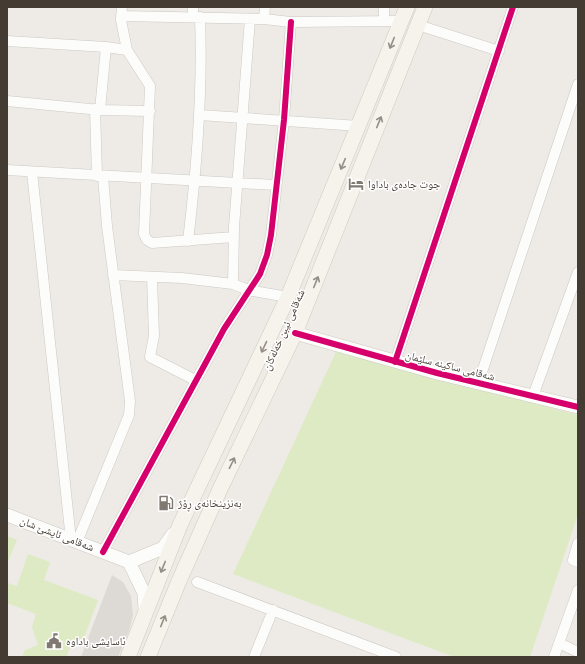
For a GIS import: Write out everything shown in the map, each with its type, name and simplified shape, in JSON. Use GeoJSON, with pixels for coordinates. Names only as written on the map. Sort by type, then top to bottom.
{"type":"FeatureCollection","features":[{"type":"Feature","properties":{"kind":"main road","name":"شەقامی ئیبن خەلەکان"},"geometry":{"type":"LineString","coordinates":[[128,657],[145,609],[180,525],[288,297],[407,7]]}},
{"type":"Feature","properties":{"kind":"main road","name":"شەقامی ئیبن خەلەکان"},"geometry":{"type":"LineString","coordinates":[[150,653],[179,581],[221,487],[295,333],[425,7]]}},
{"type":"Feature","properties":{"kind":"main road"},"geometry":{"type":"LineString","coordinates":[[203,475],[221,487]]}},
{"type":"Feature","properties":{"kind":"main road"},"geometry":{"type":"LineString","coordinates":[[133,642],[150,653]]}},
{"type":"Feature","properties":{"kind":"street"},"geometry":{"type":"LineString","coordinates":[[264,19],[265,7]]}},
{"type":"Feature","properties":{"kind":"street"},"geometry":{"type":"LineString","coordinates":[[384,7],[384,21]]}},
{"type":"Feature","properties":{"kind":"street"},"geometry":{"type":"LineString","coordinates":[[395,362],[513,7]]}},
{"type":"Feature","properties":{"kind":"street"},"geometry":{"type":"LineString","coordinates":[[234,237],[152,243],[147,240],[144,234],[148,178],[150,86],[149,80],[127,50],[121,12],[195,14],[291,22],[401,21]]}},
{"type":"Feature","properties":{"kind":"street"},"geometry":{"type":"LineString","coordinates":[[188,241],[196,181],[202,63],[195,14]]}},
{"type":"Feature","properties":{"kind":"street"},"geometry":{"type":"LineString","coordinates":[[233,284],[234,237],[250,19]]}},
{"type":"Feature","properties":{"kind":"street"},"geometry":{"type":"LineString","coordinates":[[103,552],[196,380],[248,290],[260,274],[267,255],[271,235],[275,186],[284,120],[291,22]]}},
{"type":"Feature","properties":{"kind":"street"},"geometry":{"type":"LineString","coordinates":[[418,24],[499,51]]}},
{"type":"Feature","properties":{"kind":"street"},"geometry":{"type":"LineString","coordinates":[[7,41],[106,47],[127,50]]}},
{"type":"Feature","properties":{"kind":"street"},"geometry":{"type":"LineString","coordinates":[[74,541],[129,415],[130,401],[100,176],[98,110],[106,47]]}},
{"type":"Feature","properties":{"kind":"street"},"geometry":{"type":"LineString","coordinates":[[478,384],[578,84]]}},
{"type":"Feature","properties":{"kind":"street"},"geometry":{"type":"LineString","coordinates":[[7,101],[98,110],[150,111]]}},
{"type":"Feature","properties":{"kind":"street"},"geometry":{"type":"LineString","coordinates":[[200,114],[359,126]]}},
{"type":"Feature","properties":{"kind":"street"},"geometry":{"type":"LineString","coordinates":[[7,170],[275,186]]}},
{"type":"Feature","properties":{"kind":"street"},"geometry":{"type":"LineString","coordinates":[[32,172],[74,541]]}},
{"type":"Feature","properties":{"kind":"street"},"geometry":{"type":"LineString","coordinates":[[533,396],[578,272]]}},
{"type":"Feature","properties":{"kind":"street"},"geometry":{"type":"LineString","coordinates":[[113,275],[182,278],[233,284],[248,290],[288,297]]}},
{"type":"Feature","properties":{"kind":"street"},"geometry":{"type":"LineString","coordinates":[[152,277],[154,336],[150,356],[196,380]]}},
{"type":"Feature","properties":{"kind":"street","name":"شەقامی ساکینە سلێمان"},"geometry":{"type":"LineString","coordinates":[[295,333],[478,384],[578,407]]}},
{"type":"Feature","properties":{"kind":"street","name":"شەقامی ئایشێ شان"},"geometry":{"type":"LineString","coordinates":[[7,515],[129,562]]}},
{"type":"Feature","properties":{"kind":"street"},"geometry":{"type":"LineString","coordinates":[[145,609],[144,593],[129,562],[163,548],[180,525]]}},
{"type":"Feature","properties":{"kind":"street"},"geometry":{"type":"LineString","coordinates":[[578,543],[573,560],[578,562]]}},
{"type":"Feature","properties":{"kind":"street"},"geometry":{"type":"LineString","coordinates":[[197,582],[396,657]]}},
{"type":"Feature","properties":{"kind":"street"},"geometry":{"type":"LineString","coordinates":[[554,657],[578,590]]}},
{"type":"Feature","properties":{"kind":"street"},"geometry":{"type":"LineString","coordinates":[[254,657],[273,610]]}},
{"type":"Feature","properties":{"kind":"street"},"geometry":{"type":"LineString","coordinates":[[559,643],[578,652]]}},
{"type":"Feature","properties":{"kind":"green space"},"geometry":{"type":"Polygon","coordinates":[[[336,352],[578,415],[578,514],[530,657],[454,657],[233,574],[336,352]]]}},
{"type":"Feature","properties":{"kind":"green space"},"geometry":{"type":"Polygon","coordinates":[[[7,536],[17,540],[7,564],[7,536]]]}},
{"type":"Feature","properties":{"kind":"green space"},"geometry":{"type":"Polygon","coordinates":[[[28,554],[50,562],[44,580],[98,600],[81,646],[72,643],[66,657],[22,657],[25,650],[38,645],[32,627],[36,614],[7,603],[8,583],[17,586],[28,554]]]}},
{"type":"Feature","properties":{"kind":"shaded area"},"geometry":{"type":"Polygon","coordinates":[[[112,575],[123,582],[131,596],[133,615],[129,631],[118,657],[81,657],[112,575]]]}},
{"type":"Feature","properties":{"kind":"cycle path"},"geometry":{"type":"LineString","coordinates":[[395,362],[513,7]]}},
{"type":"Feature","properties":{"kind":"cycle path"},"geometry":{"type":"LineString","coordinates":[[103,552],[224,329],[260,274],[267,255],[271,235],[284,120],[291,22]]}},
{"type":"Feature","properties":{"kind":"cycle path"},"geometry":{"type":"LineString","coordinates":[[295,333],[437,373],[578,407]]}},
{"type":"Feature","properties":{"kind":"place","name":"جوت جادەی باداوا"},"geometry":{"type":"Point","coordinates":[356,184]}},
{"type":"Feature","properties":{"kind":"place","name":"بەنزینخانەی ڕۆژ"},"geometry":{"type":"Point","coordinates":[166,503]}},
{"type":"Feature","properties":{"kind":"place","name":"ئاسايشى باداوه"},"geometry":{"type":"Point","coordinates":[54,641]}}]}
